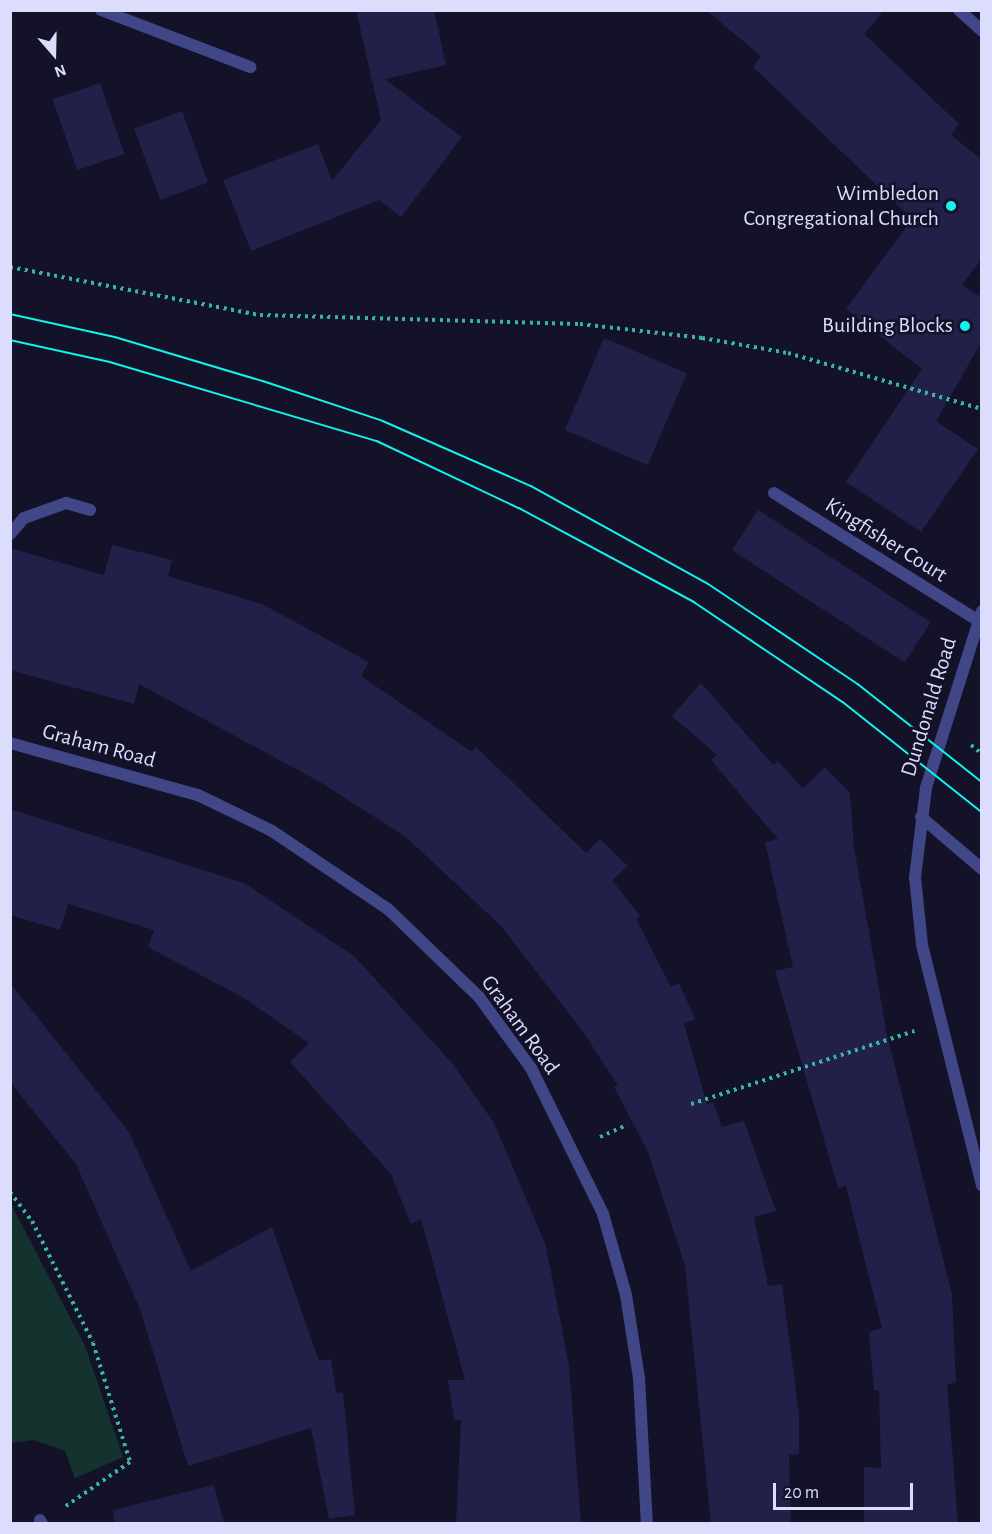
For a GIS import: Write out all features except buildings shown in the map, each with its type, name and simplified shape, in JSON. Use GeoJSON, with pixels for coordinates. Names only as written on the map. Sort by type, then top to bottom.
{"type":"FeatureCollection","features":[{"type":"Feature","properties":{"kind":"street"},"geometry":{"type":"LineString","coordinates":[[101,10],[250,68]]}},
{"type":"Feature","properties":{"kind":"street"},"geometry":{"type":"LineString","coordinates":[[959,10],[981,31]]}},
{"type":"Feature","properties":{"kind":"street","name":"Kingfisher Court"},"geometry":{"type":"LineString","coordinates":[[774,493],[979,615]]}},
{"type":"Feature","properties":{"kind":"street"},"geometry":{"type":"LineString","coordinates":[[10,534],[24,518],[66,503],[90,510]]}},
{"type":"Feature","properties":{"kind":"street","name":"Dundonald Road"},"geometry":{"type":"LineString","coordinates":[[979,615],[921,818],[916,907],[941,1025],[981,1186]]}},
{"type":"Feature","properties":{"kind":"street","name":"Graham Road"},"geometry":{"type":"LineString","coordinates":[[10,743],[198,795],[272,831],[389,910],[479,997],[531,1068],[603,1214],[626,1295],[639,1378],[647,1524]]}},
{"type":"Feature","properties":{"kind":"street"},"geometry":{"type":"LineString","coordinates":[[921,818],[981,869]]}},
{"type":"Feature","properties":{"kind":"path"},"geometry":{"type":"LineString","coordinates":[[10,267],[260,315],[580,324],[702,338],[788,353],[981,409]]}},
{"type":"Feature","properties":{"kind":"path"},"geometry":{"type":"LineString","coordinates":[[691,1104],[775,1073],[941,1025]]}},
{"type":"Feature","properties":{"kind":"path"},"geometry":{"type":"LineString","coordinates":[[10,1192],[32,1221],[93,1343],[130,1462],[41,1522]]}},
{"type":"Feature","properties":{"kind":"green space"},"geometry":{"type":"Polygon","coordinates":[[[11,1204],[85,1346],[123,1457],[75,1478],[65,1451],[34,1440],[11,1443],[11,1204]]]}},
{"type":"Feature","properties":{"kind":"tram line"},"geometry":{"type":"LineString","coordinates":[[10,314],[115,337],[263,381],[383,421],[531,486],[707,583],[858,684],[982,782]]}},
{"type":"Feature","properties":{"kind":"tram line"},"geometry":{"type":"LineString","coordinates":[[10,340],[110,362],[377,441],[519,508],[694,602],[843,702],[982,812]]}},
{"type":"Feature","properties":{"kind":"place","name":"Wimbledon Congregational Church"},"geometry":{"type":"Point","coordinates":[951,206]}},
{"type":"Feature","properties":{"kind":"place","name":"Building Blocks"},"geometry":{"type":"Point","coordinates":[965,326]}}]}
